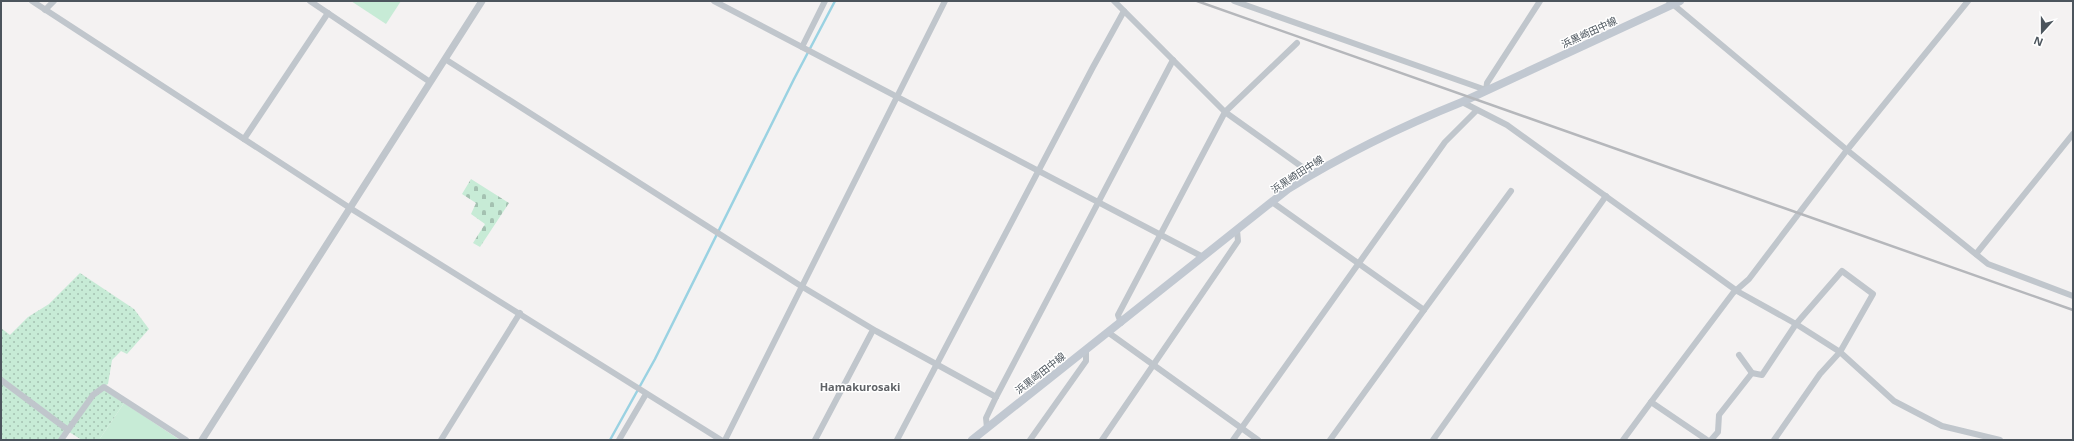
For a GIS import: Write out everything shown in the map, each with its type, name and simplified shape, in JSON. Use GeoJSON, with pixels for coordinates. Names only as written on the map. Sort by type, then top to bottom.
{"type":"FeatureCollection","features":[{"type":"Feature","properties":{"kind":"main road","name":"浜黒崎田中線"},"geometry":{"type":"LineString","coordinates":[[972,440],[1109,333],[1272,202],[1312,174],[1428,116],[1462,102],[1670,3],[1680,1]]}},
{"type":"Feature","properties":{"kind":"street"},"geometry":{"type":"LineString","coordinates":[[32,1],[350,208],[721,440]]}},
{"type":"Feature","properties":{"kind":"street"},"geometry":{"type":"LineString","coordinates":[[45,10],[54,1]]}},
{"type":"Feature","properties":{"kind":"street"},"geometry":{"type":"LineString","coordinates":[[310,1],[430,82]]}},
{"type":"Feature","properties":{"kind":"street"},"geometry":{"type":"LineString","coordinates":[[202,440],[482,1]]}},
{"type":"Feature","properties":{"kind":"street"},"geometry":{"type":"LineString","coordinates":[[714,1],[1203,257]]}},
{"type":"Feature","properties":{"kind":"street"},"geometry":{"type":"LineString","coordinates":[[802,47],[825,1]]}},
{"type":"Feature","properties":{"kind":"street"},"geometry":{"type":"LineString","coordinates":[[724,440],[945,1]]}},
{"type":"Feature","properties":{"kind":"street"},"geometry":{"type":"LineString","coordinates":[[1114,1],[1225,112],[1312,174]]}},
{"type":"Feature","properties":{"kind":"street"},"geometry":{"type":"LineString","coordinates":[[1234,1],[1486,90],[1487,83],[1540,1]]}},
{"type":"Feature","properties":{"kind":"street"},"geometry":{"type":"LineString","coordinates":[[1623,440],[1733,293],[1749,279],[1846,150],[1968,1]]}},
{"type":"Feature","properties":{"kind":"street"},"geometry":{"type":"LineString","coordinates":[[1670,3],[1846,150],[1988,264],[2073,296]]}},
{"type":"Feature","properties":{"kind":"street"},"geometry":{"type":"LineString","coordinates":[[897,440],[1093,67],[1124,11]]}},
{"type":"Feature","properties":{"kind":"street"},"geometry":{"type":"LineString","coordinates":[[244,139],[328,13]]}},
{"type":"Feature","properties":{"kind":"street"},"geometry":{"type":"LineString","coordinates":[[1121,323],[1118,315],[1225,112],[1297,43]]}},
{"type":"Feature","properties":{"kind":"street"},"geometry":{"type":"LineString","coordinates":[[445,59],[801,286],[873,330],[996,397]]}},
{"type":"Feature","properties":{"kind":"street"},"geometry":{"type":"LineString","coordinates":[[986,428],[986,418],[996,397],[1173,60]]}},
{"type":"Feature","properties":{"kind":"street"},"geometry":{"type":"LineString","coordinates":[[1462,102],[1476,111],[1507,125],[1737,291],[1796,324],[1840,352],[1894,401],[1942,426],[2000,440]]}},
{"type":"Feature","properties":{"kind":"street"},"geometry":{"type":"LineString","coordinates":[[1233,440],[1445,142],[1476,111]]}},
{"type":"Feature","properties":{"kind":"street"},"geometry":{"type":"LineString","coordinates":[[1976,254],[2073,134]]}},
{"type":"Feature","properties":{"kind":"street"},"geometry":{"type":"LineString","coordinates":[[1330,440],[1511,191]]}},
{"type":"Feature","properties":{"kind":"street"},"geometry":{"type":"LineString","coordinates":[[1433,440],[1606,196]]}},
{"type":"Feature","properties":{"kind":"street"},"geometry":{"type":"LineString","coordinates":[[1272,202],[1424,310]]}},
{"type":"Feature","properties":{"kind":"street"},"geometry":{"type":"LineString","coordinates":[[1102,440],[1238,241],[1237,230]]}},
{"type":"Feature","properties":{"kind":"street"},"geometry":{"type":"LineString","coordinates":[[1739,355],[1752,373],[1762,375],[1796,324],[1842,271],[1873,294],[1840,352],[1820,374],[1774,440]]}},
{"type":"Feature","properties":{"kind":"street"},"geometry":{"type":"LineString","coordinates":[[441,440],[520,313]]}},
{"type":"Feature","properties":{"kind":"street"},"geometry":{"type":"LineString","coordinates":[[815,440],[873,330]]}},
{"type":"Feature","properties":{"kind":"street"},"geometry":{"type":"LineString","coordinates":[[1109,333],[1258,440]]}},
{"type":"Feature","properties":{"kind":"street"},"geometry":{"type":"LineString","coordinates":[[1030,440],[1086,361],[1086,350]]}},
{"type":"Feature","properties":{"kind":"street"},"geometry":{"type":"LineString","coordinates":[[1711,440],[1718,432],[1719,415],[1752,373]]}},
{"type":"Feature","properties":{"kind":"street"},"geometry":{"type":"LineString","coordinates":[[1,380],[68,430]]}},
{"type":"Feature","properties":{"kind":"street"},"geometry":{"type":"LineString","coordinates":[[61,440],[93,394],[104,387],[186,440]]}},
{"type":"Feature","properties":{"kind":"street"},"geometry":{"type":"LineString","coordinates":[[619,440],[646,394]]}},
{"type":"Feature","properties":{"kind":"street"},"geometry":{"type":"LineString","coordinates":[[1651,402],[1707,440]]}},
{"type":"Feature","properties":{"kind":"green space"},"geometry":{"type":"Polygon","coordinates":[[[351,1],[401,1],[386,24],[351,1]]]}},
{"type":"Feature","properties":{"kind":"green space"},"geometry":{"type":"Polygon","coordinates":[[[471,179],[509,203],[480,247],[473,243],[485,224],[471,214],[476,203],[462,194],[471,179]]]}},
{"type":"Feature","properties":{"kind":"green space"},"geometry":{"type":"Polygon","coordinates":[[[80,273],[134,309],[149,329],[127,354],[121,351],[112,360],[108,384],[92,392],[58,440],[1,440],[1,328],[10,335],[28,317],[49,304],[80,273]]]}},
{"type":"Feature","properties":{"kind":"green space"},"geometry":{"type":"Polygon","coordinates":[[[104,390],[124,403],[99,440],[82,440],[69,432],[94,397],[104,390]]]}},
{"type":"Feature","properties":{"kind":"green space"},"geometry":{"type":"Polygon","coordinates":[[[124,403],[180,440],[99,440],[124,403]]]}},
{"type":"Feature","properties":{"kind":"waterway"},"geometry":{"type":"LineString","coordinates":[[610,440],[655,359],[794,79],[835,1]]}},
{"type":"Feature","properties":{"kind":"railway"},"geometry":{"type":"LineString","coordinates":[[1197,1],[2073,310]]}},
{"type":"Feature","properties":{"kind":"district","name":"Hamakurosaki"},"geometry":{"type":"Point","coordinates":[860,387]}}]}
